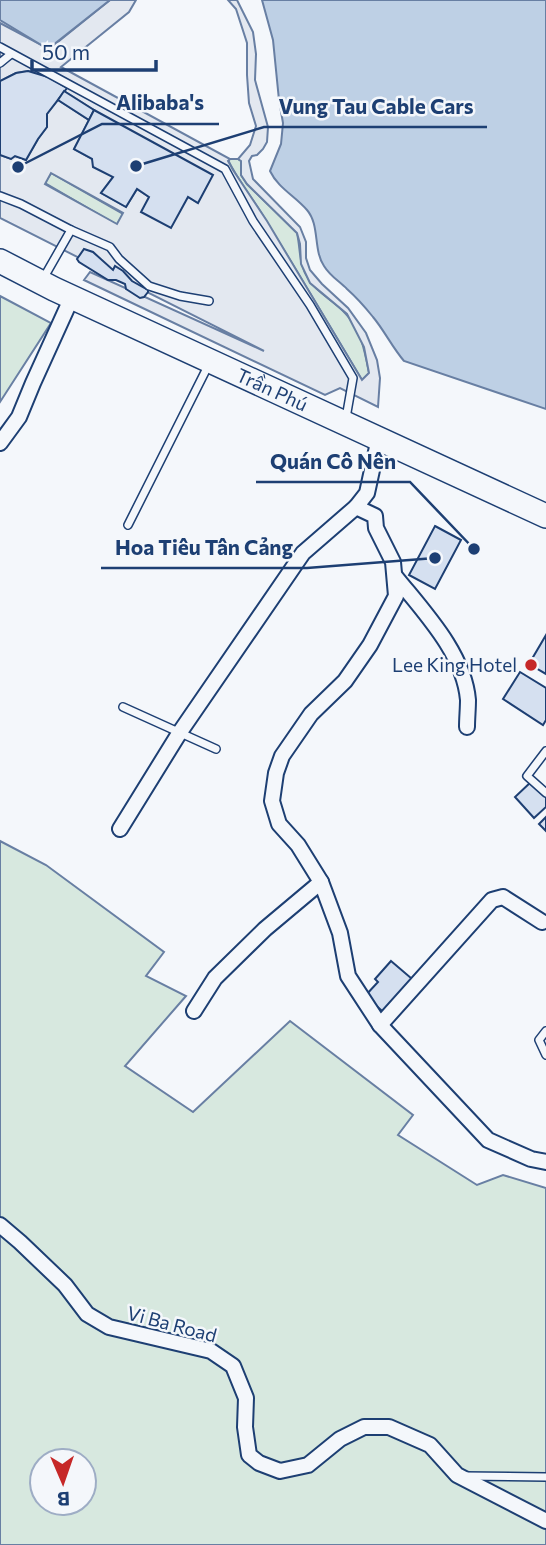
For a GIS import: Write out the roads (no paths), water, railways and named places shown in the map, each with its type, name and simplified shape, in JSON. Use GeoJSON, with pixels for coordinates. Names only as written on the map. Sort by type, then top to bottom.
{"type":"FeatureCollection","features":[{"type":"Feature","properties":{"kind":"main road","name":"Trần Phú"},"geometry":{"type":"LineString","coordinates":[[0,261],[72,297],[546,516]]}},
{"type":"Feature","properties":{"kind":"street"},"geometry":{"type":"LineString","coordinates":[[0,443],[19,417],[72,297]]}},
{"type":"Feature","properties":{"kind":"street"},"geometry":{"type":"LineString","coordinates":[[120,829],[180,732],[303,553],[356,507],[367,493],[379,438]]}},
{"type":"Feature","properties":{"kind":"street"},"geometry":{"type":"LineString","coordinates":[[356,507],[375,516],[376,528],[393,562],[396,596],[370,645],[345,681],[311,714],[282,756],[276,773],[272,801],[279,824],[298,845],[321,882],[340,933],[348,976],[380,1025],[488,1140],[531,1159],[546,1162]]}},
{"type":"Feature","properties":{"kind":"street"},"geometry":{"type":"LineString","coordinates":[[394,575],[433,622],[459,664],[468,698],[467,727]]}},
{"type":"Feature","properties":{"kind":"street"},"geometry":{"type":"LineString","coordinates":[[194,1011],[215,978],[265,929],[321,882]]}},
{"type":"Feature","properties":{"kind":"street"},"geometry":{"type":"LineString","coordinates":[[380,1025],[492,900],[503,897],[542,922]]}},
{"type":"Feature","properties":{"kind":"street","name":"Vi Ba Road"},"geometry":{"type":"LineString","coordinates":[[0,1225],[65,1285],[87,1314],[109,1327],[211,1351],[233,1366],[246,1398],[245,1427],[249,1455],[259,1463],[280,1471],[308,1465],[340,1439],[364,1427],[389,1427],[430,1445],[457,1475],[546,1521]]}},
{"type":"Feature","properties":{"kind":"lane"},"geometry":{"type":"LineString","coordinates":[[0,47],[225,169],[253,221],[310,304],[353,378],[346,423]]}},
{"type":"Feature","properties":{"kind":"lane"},"geometry":{"type":"LineString","coordinates":[[0,63],[11,54]]}},
{"type":"Feature","properties":{"kind":"lane"},"geometry":{"type":"LineString","coordinates":[[0,196],[110,247],[149,286],[180,296],[209,301]]}},
{"type":"Feature","properties":{"kind":"lane"},"geometry":{"type":"LineString","coordinates":[[41,282],[71,230]]}},
{"type":"Feature","properties":{"kind":"lane"},"geometry":{"type":"LineString","coordinates":[[128,525],[211,360]]}},
{"type":"Feature","properties":{"kind":"lane"},"geometry":{"type":"LineString","coordinates":[[123,707],[216,749]]}},
{"type":"Feature","properties":{"kind":"lane"},"geometry":{"type":"LineString","coordinates":[[546,751],[527,776],[546,793]]}},
{"type":"Feature","properties":{"kind":"lane"},"geometry":{"type":"LineString","coordinates":[[546,1031],[539,1040],[546,1055]]}},
{"type":"Feature","properties":{"kind":"lane"},"geometry":{"type":"LineString","coordinates":[[457,1475],[546,1477]]}},
{"type":"Feature","properties":{"kind":"water"},"geometry":{"type":"Polygon","coordinates":[[[0,0],[110,0],[48,49],[0,20],[0,0]]]}},
{"type":"Feature","properties":{"kind":"water"},"geometry":{"type":"Polygon","coordinates":[[[262,0],[546,0],[546,409],[404,361],[367,310],[326,270],[319,253],[311,216],[277,182],[270,171],[281,144],[283,123],[273,40],[262,0]]]}},
{"type":"Feature","properties":{"kind":"place","name":"Vung Tau Cable Cars"},"geometry":{"type":"Point","coordinates":[136,166]}},
{"type":"Feature","properties":{"kind":"place","name":"Alibaba's"},"geometry":{"type":"Point","coordinates":[18,167]}},
{"type":"Feature","properties":{"kind":"place","name":"Quán Cô Nên"},"geometry":{"type":"Point","coordinates":[474,549]}},
{"type":"Feature","properties":{"kind":"place","name":"Hoa Tiêu Tân Cảng"},"geometry":{"type":"Point","coordinates":[435,558]}},
{"type":"Feature","properties":{"kind":"place","name":"Lee King Hotel"},"geometry":{"type":"Point","coordinates":[531,665]}}]}
